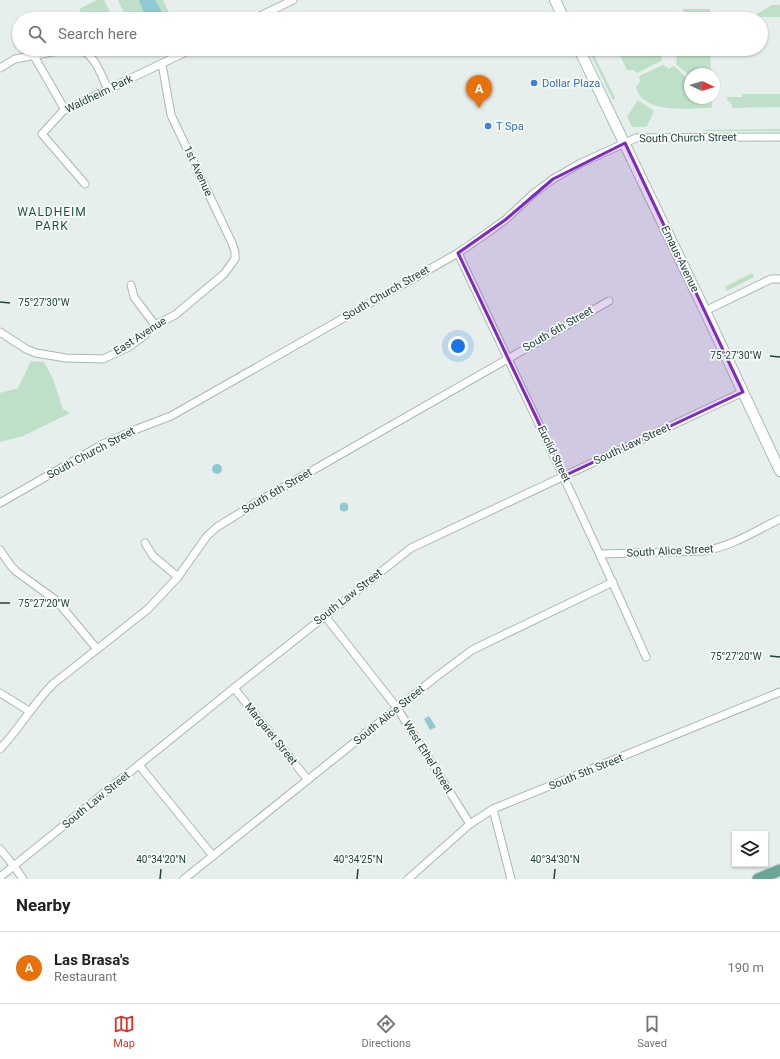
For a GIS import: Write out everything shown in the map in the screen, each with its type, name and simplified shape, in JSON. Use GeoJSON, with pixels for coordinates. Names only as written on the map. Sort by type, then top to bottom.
{"type":"FeatureCollection","features":[{"type":"Feature","properties":{"kind":"main road"},"geometry":{"type":"LineString","coordinates":[[555,0],[561,12]]}},
{"type":"Feature","properties":{"kind":"main road","name":"Emaus Avenue"},"geometry":{"type":"LineString","coordinates":[[582,56],[743,392],[776,453],[780,471]]}},
{"type":"Feature","properties":{"kind":"main road"},"geometry":{"type":"LineString","coordinates":[[758,879],[780,870]]}},
{"type":"Feature","properties":{"kind":"street"},"geometry":{"type":"LineString","coordinates":[[268,12],[293,0]]}},
{"type":"Feature","properties":{"kind":"street"},"geometry":{"type":"LineString","coordinates":[[0,68],[15,59],[34,56],[65,110]]}},
{"type":"Feature","properties":{"kind":"street"},"geometry":{"type":"LineString","coordinates":[[91,56],[108,89]]}},
{"type":"Feature","properties":{"kind":"street","name":"Waldheim Park"},"geometry":{"type":"LineString","coordinates":[[85,184],[42,134],[65,110],[178,56]]}},
{"type":"Feature","properties":{"kind":"street","name":"1st Avenue"},"geometry":{"type":"LineString","coordinates":[[162,64],[171,115],[235,252],[235,259],[224,274]]}},
{"type":"Feature","properties":{"kind":"street","name":"South Church Street"},"geometry":{"type":"LineString","coordinates":[[0,503],[103,444],[125,433],[171,416],[458,252],[500,224],[533,194],[553,179],[581,163],[636,138],[780,137]]}},
{"type":"Feature","properties":{"kind":"street","name":"Euclid Street"},"geometry":{"type":"LineString","coordinates":[[458,252],[601,554],[646,657]]}},
{"type":"Feature","properties":{"kind":"street","name":"East Avenue"},"geometry":{"type":"LineString","coordinates":[[0,332],[26,349],[36,353],[66,358],[103,359],[129,347],[155,325],[175,315],[224,274]]}},
{"type":"Feature","properties":{"kind":"street"},"geometry":{"type":"LineString","coordinates":[[705,311],[771,279],[780,280]]}},
{"type":"Feature","properties":{"kind":"street"},"geometry":{"type":"LineString","coordinates":[[131,285],[134,296],[155,325]]}},
{"type":"Feature","properties":{"kind":"street","name":"South 6th Street"},"geometry":{"type":"LineString","coordinates":[[0,749],[17,730],[42,695],[53,684],[148,609],[178,577],[207,536],[217,527],[259,501],[609,301]]}},
{"type":"Feature","properties":{"kind":"street","name":"South Law Street"},"geometry":{"type":"LineString","coordinates":[[0,877],[234,688],[411,548],[743,392]]}},
{"type":"Feature","properties":{"kind":"street","name":"South Alice Street"},"geometry":{"type":"LineString","coordinates":[[601,554],[714,550],[726,546],[780,519]]}},
{"type":"Feature","properties":{"kind":"street"},"geometry":{"type":"LineString","coordinates":[[145,543],[152,556],[178,577]]}},
{"type":"Feature","properties":{"kind":"street"},"geometry":{"type":"LineString","coordinates":[[0,550],[11,566],[57,601],[97,649]]}},
{"type":"Feature","properties":{"kind":"street","name":"South Alice Street"},"geometry":{"type":"LineString","coordinates":[[184,879],[397,708],[472,650],[613,582]]}},
{"type":"Feature","properties":{"kind":"street","name":"West Ethel Street"},"geometry":{"type":"LineString","coordinates":[[325,616],[397,708],[470,824]]}},
{"type":"Feature","properties":{"kind":"street","name":"Margaret Street"},"geometry":{"type":"LineString","coordinates":[[234,688],[308,780]]}},
{"type":"Feature","properties":{"kind":"street","name":"South 5th Street"},"geometry":{"type":"LineString","coordinates":[[408,879],[470,824],[493,809],[780,692]]}},
{"type":"Feature","properties":{"kind":"street"},"geometry":{"type":"LineString","coordinates":[[0,693],[30,711]]}},
{"type":"Feature","properties":{"kind":"street"},"geometry":{"type":"LineString","coordinates":[[139,765],[213,856]]}},
{"type":"Feature","properties":{"kind":"street"},"geometry":{"type":"LineString","coordinates":[[493,809],[511,879]]}},
{"type":"Feature","properties":{"kind":"street"},"geometry":{"type":"LineString","coordinates":[[0,849],[23,879]]}},
{"type":"Feature","properties":{"kind":"highlighted area"},"geometry":{"type":"Polygon","coordinates":[[[625,143],[743,392],[564,476],[458,253],[505,220],[553,179],[625,143]]]}},
{"type":"Feature","properties":{"kind":"green space"},"geometry":{"type":"Polygon","coordinates":[[[97,0],[104,0],[110,12],[81,12],[79,9],[97,0]]]}},
{"type":"Feature","properties":{"kind":"green space"},"geometry":{"type":"Polygon","coordinates":[[[118,0],[163,0],[169,12],[124,12],[118,0]]]}},
{"type":"Feature","properties":{"kind":"green space"},"geometry":{"type":"Polygon","coordinates":[[[772,5],[780,5],[780,17],[768,17],[768,12],[760,12],[772,5]]]}},
{"type":"Feature","properties":{"kind":"green space"},"geometry":{"type":"Polygon","coordinates":[[[683,9],[710,9],[710,12],[683,12],[683,9]]]}},
{"type":"Feature","properties":{"kind":"green space"},"geometry":{"type":"Polygon","coordinates":[[[591,56],[594,56],[615,98],[613,100],[591,56]]]}},
{"type":"Feature","properties":{"kind":"green space"},"geometry":{"type":"Polygon","coordinates":[[[620,56],[662,56],[661,61],[637,73],[634,70],[627,70],[620,56]]]}},
{"type":"Feature","properties":{"kind":"green space"},"geometry":{"type":"Polygon","coordinates":[[[676,56],[710,56],[711,68],[684,68],[684,71],[676,64],[676,56]]]}},
{"type":"Feature","properties":{"kind":"green space"},"geometry":{"type":"Polygon","coordinates":[[[663,65],[668,69],[674,66],[684,75],[684,104],[712,104],[712,108],[668,108],[647,102],[640,96],[636,87],[640,82],[639,76],[663,65]]]}},
{"type":"Feature","properties":{"kind":"green space"},"geometry":{"type":"Polygon","coordinates":[[[742,94],[780,94],[780,107],[732,108],[732,105],[727,100],[727,97],[742,97],[742,94]]]}},
{"type":"Feature","properties":{"kind":"green space"},"geometry":{"type":"Polygon","coordinates":[[[638,100],[654,111],[647,126],[645,127],[632,127],[627,117],[638,100]]]}},
{"type":"Feature","properties":{"kind":"green space"},"geometry":{"type":"Polygon","coordinates":[[[780,129],[780,131],[703,131],[703,130],[780,129]]]}},
{"type":"Feature","properties":{"kind":"green space"},"geometry":{"type":"Polygon","coordinates":[[[752,273],[754,277],[727,291],[725,287],[752,273]]]}},
{"type":"Feature","properties":{"kind":"green space"},"geometry":{"type":"Polygon","coordinates":[[[31,361],[44,362],[53,379],[63,409],[70,413],[23,436],[0,442],[0,393],[18,388],[31,361]]]}},
{"type":"Feature","properties":{"kind":"water"},"geometry":{"type":"Polygon","coordinates":[[[139,0],[155,0],[162,12],[143,12],[139,0]]]}},
{"type":"Feature","properties":{"kind":"water"},"geometry":{"type":"Polygon","coordinates":[[[215,464],[219,464],[221,465],[221,473],[215,474],[212,471],[212,467],[215,464]]]}},
{"type":"Feature","properties":{"kind":"water"},"geometry":{"type":"Polygon","coordinates":[[[344,502],[349,507],[344,512],[339,507],[344,502]]]}},
{"type":"Feature","properties":{"kind":"water"},"geometry":{"type":"Polygon","coordinates":[[[429,716],[436,727],[430,730],[424,719],[429,716]]]}},
{"type":"Feature","properties":{"kind":"place","name":"Dollar Plaza"},"geometry":{"type":"Point","coordinates":[534,83]}},
{"type":"Feature","properties":{"kind":"place","name":"Las Brasa's"},"geometry":{"type":"Point","coordinates":[479,108]}},
{"type":"Feature","properties":{"kind":"place","name":"T Spa"},"geometry":{"type":"Point","coordinates":[488,126]}},
{"type":"Feature","properties":{"kind":"district","name":"WALDHEIM PARK"},"geometry":{"type":"Point","coordinates":[52,219]}}]}
